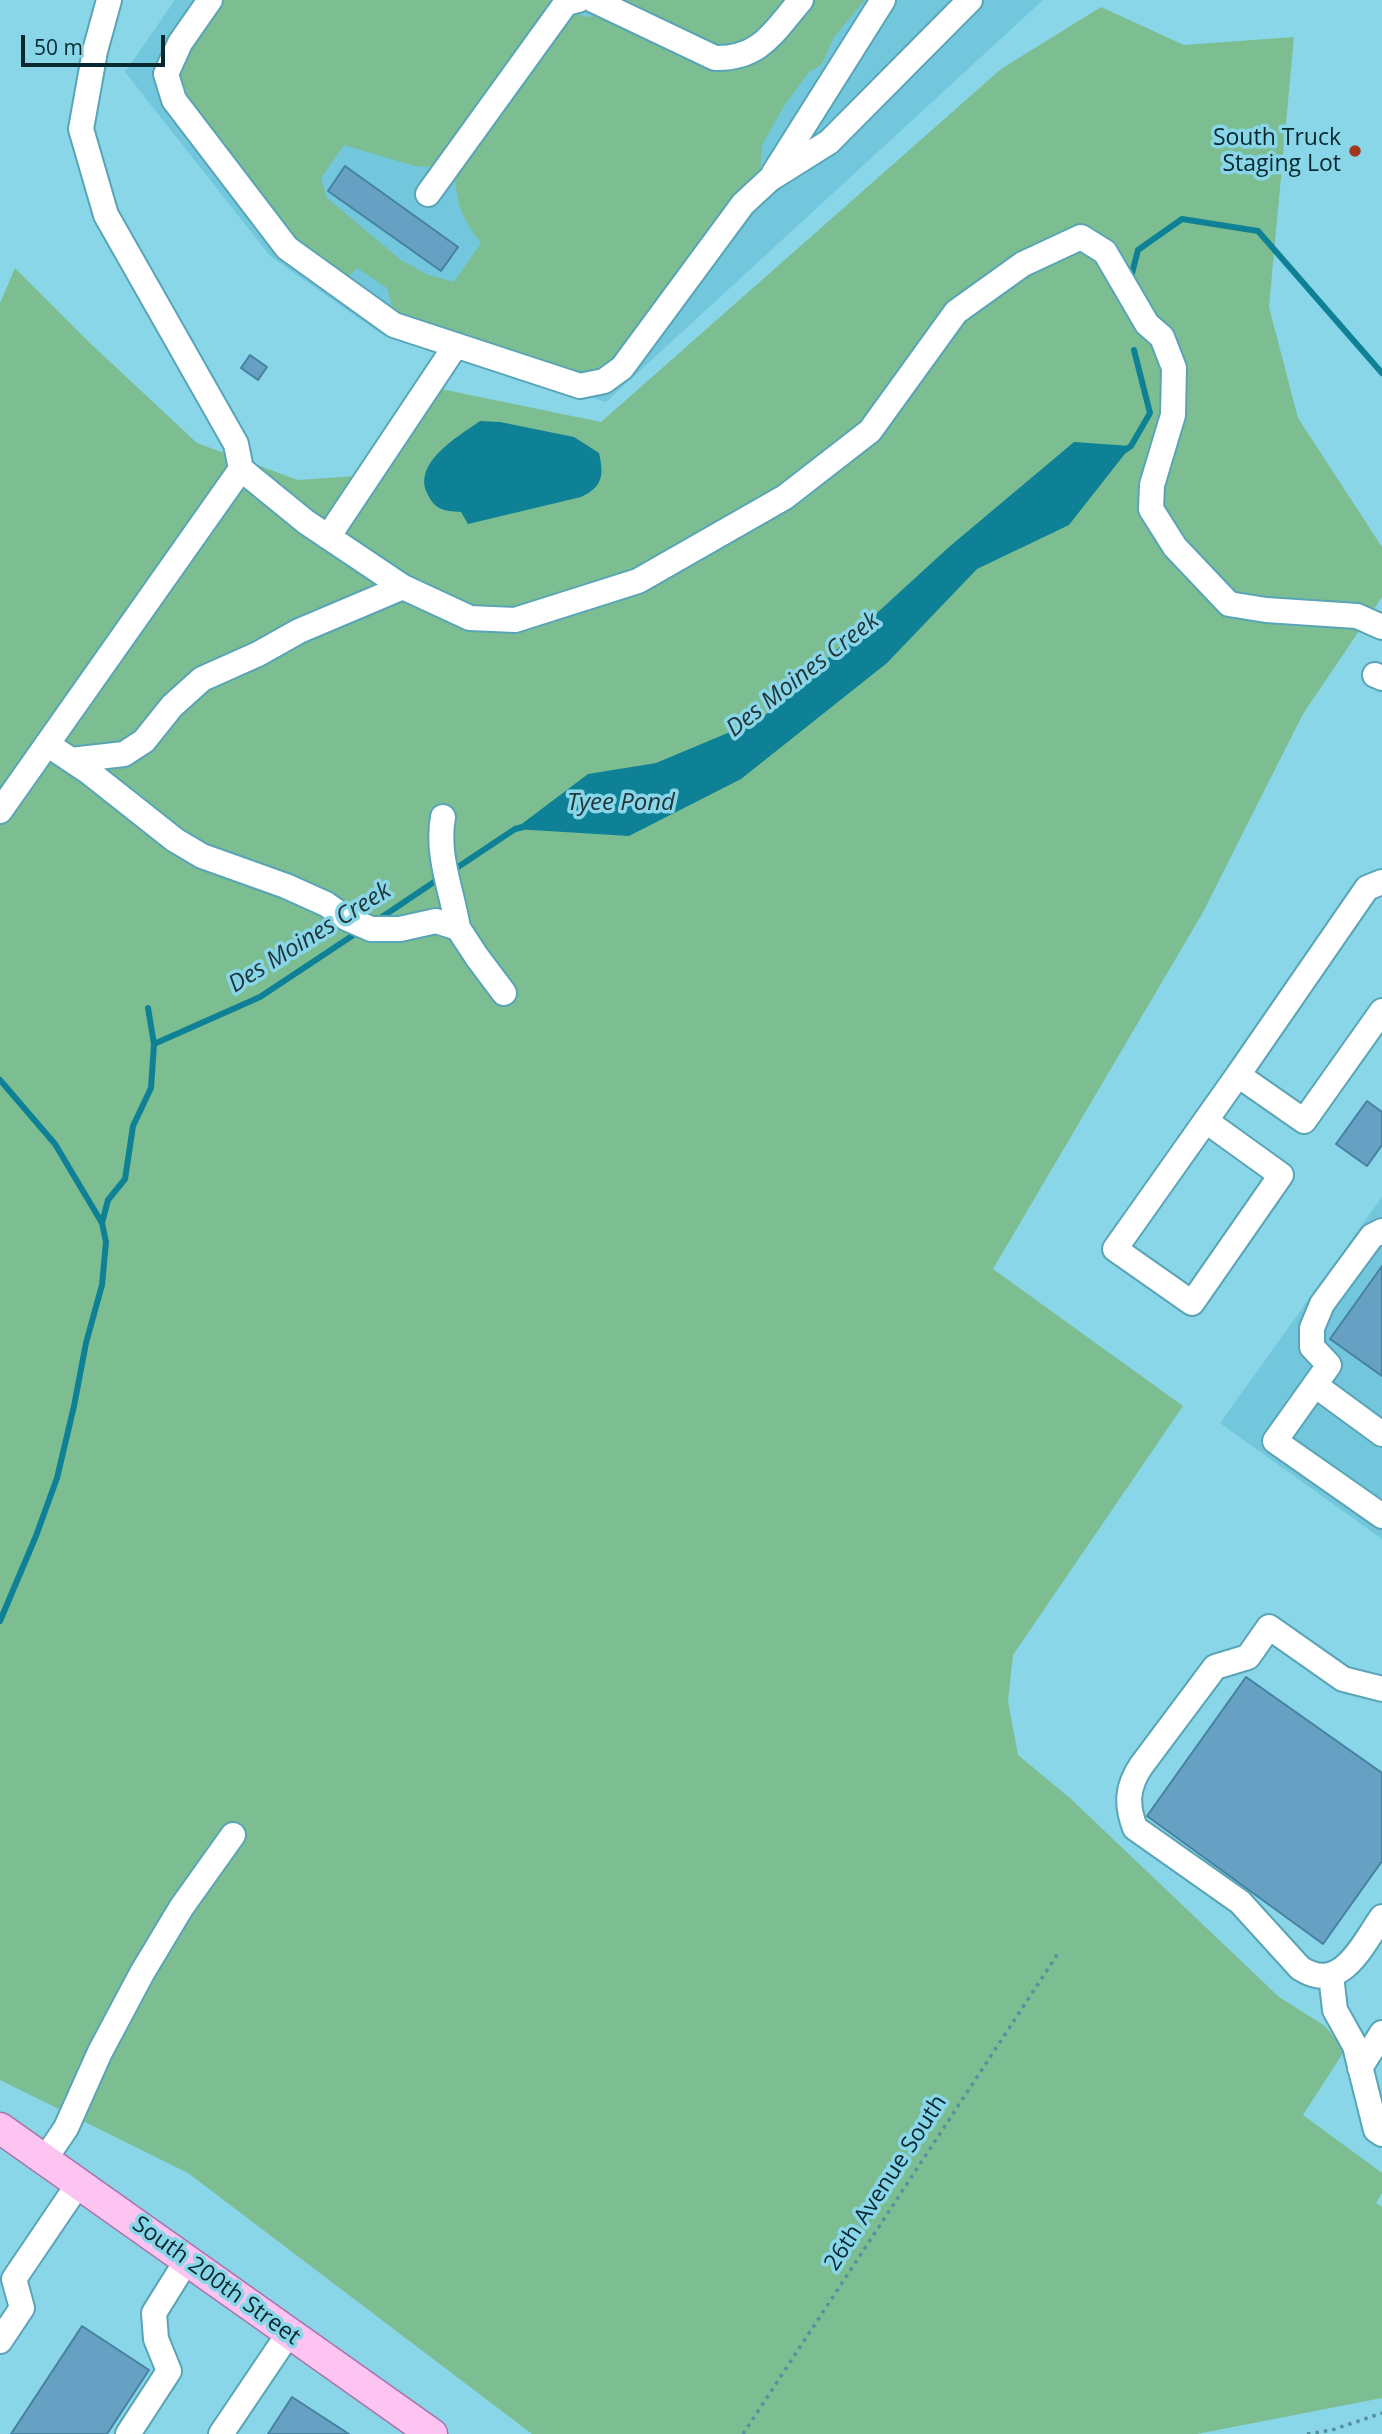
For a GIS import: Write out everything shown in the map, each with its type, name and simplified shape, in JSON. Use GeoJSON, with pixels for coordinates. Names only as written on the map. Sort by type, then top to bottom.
{"type":"FeatureCollection","features":[{"type":"Feature","properties":{"kind":"main road","name":"South 200th Street"},"geometry":{"type":"LineString","coordinates":[[0,2127],[432,2434]]}},
{"type":"Feature","properties":{"kind":"lane"},"geometry":{"type":"LineString","coordinates":[[108,0],[95,51],[81,129],[106,215],[236,444],[241,469],[306,522],[402,587],[470,618],[515,620],[638,581],[785,497],[870,431],[956,312],[1023,264],[1080,237],[1105,252],[1147,324],[1162,337],[1174,368],[1173,415],[1152,485],[1151,509],[1175,547],[1229,604],[1266,610],[1357,616],[1382,627]]}},
{"type":"Feature","properties":{"kind":"lane"},"geometry":{"type":"LineString","coordinates":[[210,0],[180,43],[166,74],[174,100],[287,248],[394,325],[580,386],[604,381],[622,368],[743,204],[770,179],[829,142],[970,0]]}},
{"type":"Feature","properties":{"kind":"lane"},"geometry":{"type":"LineString","coordinates":[[428,194],[566,3],[578,0]]}},
{"type":"Feature","properties":{"kind":"lane"},"geometry":{"type":"LineString","coordinates":[[593,0],[715,58],[734,58],[760,47],[801,0]]}},
{"type":"Feature","properties":{"kind":"lane"},"geometry":{"type":"LineString","coordinates":[[770,179],[883,0]]}},
{"type":"Feature","properties":{"kind":"lane"},"geometry":{"type":"LineString","coordinates":[[328,537],[456,345]]}},
{"type":"Feature","properties":{"kind":"lane"},"geometry":{"type":"LineString","coordinates":[[0,811],[241,469]]}},
{"type":"Feature","properties":{"kind":"lane"},"geometry":{"type":"LineString","coordinates":[[71,760],[124,754],[144,741],[172,706],[202,679],[311,626],[402,587]]}},
{"type":"Feature","properties":{"kind":"lane"},"geometry":{"type":"LineString","coordinates":[[47,744],[131,803],[175,840],[202,856],[286,886],[371,929],[400,929],[436,921],[458,928]]}},
{"type":"Feature","properties":{"kind":"lane"},"geometry":{"type":"LineString","coordinates":[[443,817],[440,834],[442,860],[453,897],[458,928],[504,993]]}},
{"type":"Feature","properties":{"kind":"lane"},"geometry":{"type":"LineString","coordinates":[[1206,1121],[1281,1175],[1192,1303],[1115,1249],[1367,888],[1382,882]]}},
{"type":"Feature","properties":{"kind":"lane"},"geometry":{"type":"LineString","coordinates":[[1238,1075],[1304,1121],[1382,1010]]}},
{"type":"Feature","properties":{"kind":"lane"},"geometry":{"type":"LineString","coordinates":[[1382,1231],[1372,1236],[1322,1304],[1312,1328],[1312,1347],[1329,1365],[1275,1441],[1382,1516]]}},
{"type":"Feature","properties":{"kind":"lane"},"geometry":{"type":"LineString","coordinates":[[1315,1385],[1382,1434]]}},
{"type":"Feature","properties":{"kind":"lane"},"geometry":{"type":"LineString","coordinates":[[1382,1689],[1343,1679],[1269,1627],[1248,1657],[1215,1667],[1141,1766],[1132,1780],[1128,1796],[1129,1812],[1135,1828],[1240,1902],[1300,1968],[1309,1974],[1331,1975],[1341,1971],[1349,1964],[1382,1917]]}},
{"type":"Feature","properties":{"kind":"lane"},"geometry":{"type":"LineString","coordinates":[[45,2159],[66,2128],[100,2052],[142,1973],[181,1908],[233,1835]]}},
{"type":"Feature","properties":{"kind":"lane"},"geometry":{"type":"LineString","coordinates":[[1331,1975],[1335,2010],[1355,2046],[1377,2130],[1382,2134]]}},
{"type":"Feature","properties":{"kind":"lane"},"geometry":{"type":"LineString","coordinates":[[1360,2068],[1382,2033]]}},
{"type":"Feature","properties":{"kind":"lane"},"geometry":{"type":"LineString","coordinates":[[0,2341],[22,2308],[14,2279],[79,2183]]}},
{"type":"Feature","properties":{"kind":"lane"},"geometry":{"type":"LineString","coordinates":[[128,2434],[169,2371],[156,2339],[154,2313],[187,2260]]}},
{"type":"Feature","properties":{"kind":"lane"},"geometry":{"type":"LineString","coordinates":[[221,2434],[289,2333]]}},
{"type":"Feature","properties":{"kind":"path","name":"26th Avenue South"},"geometry":{"type":"LineString","coordinates":[[743,2434],[1059,1952]]}},
{"type":"Feature","properties":{"kind":"path"},"geometry":{"type":"LineString","coordinates":[[1307,2434],[1332,2430],[1382,2413]]}},
{"type":"Feature","properties":{"kind":"shaded area"},"geometry":{"type":"Polygon","coordinates":[[[175,0],[1043,0],[606,402],[384,336],[270,256],[125,72],[175,0]]]}},
{"type":"Feature","properties":{"kind":"shaded area"},"geometry":{"type":"Polygon","coordinates":[[[1382,1197],[1382,1539],[1220,1423],[1382,1197]]]}},
{"type":"Feature","properties":{"kind":"green space"},"geometry":{"type":"Polygon","coordinates":[[[223,0],[558,0],[440,162],[431,167],[415,166],[344,145],[321,178],[327,198],[401,260],[426,274],[454,282],[481,243],[461,211],[455,173],[573,11],[585,17],[607,14],[717,66],[808,0],[865,0],[834,37],[822,64],[809,72],[784,106],[762,145],[760,176],[611,367],[580,376],[394,314],[387,288],[357,268],[344,282],[296,245],[178,84],[179,72],[187,50],[223,0]]]}},
{"type":"Feature","properties":{"kind":"green space"},"geometry":{"type":"Polygon","coordinates":[[[610,0],[794,0],[731,54],[610,0]]]}},
{"type":"Feature","properties":{"kind":"green space"},"geometry":{"type":"Polygon","coordinates":[[[1101,7],[1184,45],[1294,37],[1269,307],[1298,418],[1382,547],[1382,597],[1303,714],[1202,914],[993,1269],[1183,1406],[1013,1655],[1008,1701],[1018,1755],[1071,1799],[1279,1997],[1325,2026],[1345,2050],[1303,2115],[1382,2173],[1382,2193],[1376,2203],[1382,2207],[1382,2398],[1197,2434],[532,2434],[188,2173],[0,2080],[0,303],[15,268],[91,344],[197,443],[298,480],[357,476],[441,389],[601,422],[1001,69],[1101,7]]]}},
{"type":"Feature","properties":{"kind":"water"},"geometry":{"type":"Polygon","coordinates":[[[480,421],[500,422],[574,437],[599,453],[601,474],[598,484],[581,497],[468,524],[461,512],[444,510],[433,503],[424,482],[426,471],[440,451],[480,421]]]}},
{"type":"Feature","properties":{"kind":"water","name":"Tyee Pond"},"geometry":{"type":"Polygon","coordinates":[[[1074,442],[1131,446],[1069,525],[977,569],[887,663],[741,779],[629,836],[515,829],[588,774],[656,763],[761,719],[949,547],[1074,442]]]}},
{"type":"Feature","properties":{"kind":"building"},"geometry":{"type":"Polygon","coordinates":[[[345,166],[458,247],[441,271],[328,191],[345,166]]]}},
{"type":"Feature","properties":{"kind":"building"},"geometry":{"type":"Polygon","coordinates":[[[250,355],[267,367],[258,380],[241,368],[250,355]]]}},
{"type":"Feature","properties":{"kind":"building"},"geometry":{"type":"Polygon","coordinates":[[[1367,1101],[1382,1112],[1382,1145],[1367,1166],[1336,1144],[1367,1101]]]}},
{"type":"Feature","properties":{"kind":"building"},"geometry":{"type":"Polygon","coordinates":[[[1382,1266],[1382,1376],[1330,1339],[1382,1266]]]}},
{"type":"Feature","properties":{"kind":"building"},"geometry":{"type":"Polygon","coordinates":[[[1246,1677],[1382,1773],[1382,1861],[1323,1944],[1147,1816],[1246,1677]]]}},
{"type":"Feature","properties":{"kind":"building"},"geometry":{"type":"Polygon","coordinates":[[[82,2326],[149,2370],[107,2434],[11,2434],[82,2326]]]}},
{"type":"Feature","properties":{"kind":"building"},"geometry":{"type":"Polygon","coordinates":[[[292,2397],[349,2434],[268,2434],[292,2397]]]}},
{"type":"Feature","properties":{"kind":"waterway","name":"Des Moines Creek"},"geometry":{"type":"LineString","coordinates":[[1130,281],[1138,250],[1182,219],[1258,231],[1382,373]]}},
{"type":"Feature","properties":{"kind":"waterway","name":"Des Moines Creek"},"geometry":{"type":"LineString","coordinates":[[1125,450],[1131,446],[1150,413],[1134,350]]}},
{"type":"Feature","properties":{"kind":"waterway","name":"Des Moines Creek"},"geometry":{"type":"LineString","coordinates":[[452,871],[515,829],[523,827]]}},
{"type":"Feature","properties":{"kind":"waterway","name":"Des Moines Creek"},"geometry":{"type":"LineString","coordinates":[[376,921],[440,878]]}},
{"type":"Feature","properties":{"kind":"waterway","name":"Des Moines Creek"},"geometry":{"type":"LineString","coordinates":[[154,1044],[260,997],[361,930]]}},
{"type":"Feature","properties":{"kind":"waterway","name":"Des Moines Creek"},"geometry":{"type":"LineString","coordinates":[[0,1621],[57,1478],[86,1343],[102,1285],[106,1242],[102,1223],[108,1200],[125,1179],[133,1126],[151,1088],[154,1044],[148,1008]]}},
{"type":"Feature","properties":{"kind":"waterway","name":"Des Moines Creek"},"geometry":{"type":"LineString","coordinates":[[0,1080],[55,1144],[102,1223]]}},
{"type":"Feature","properties":{"kind":"place","name":"South Truck Staging Lot"},"geometry":{"type":"Point","coordinates":[1355,151]}}]}
